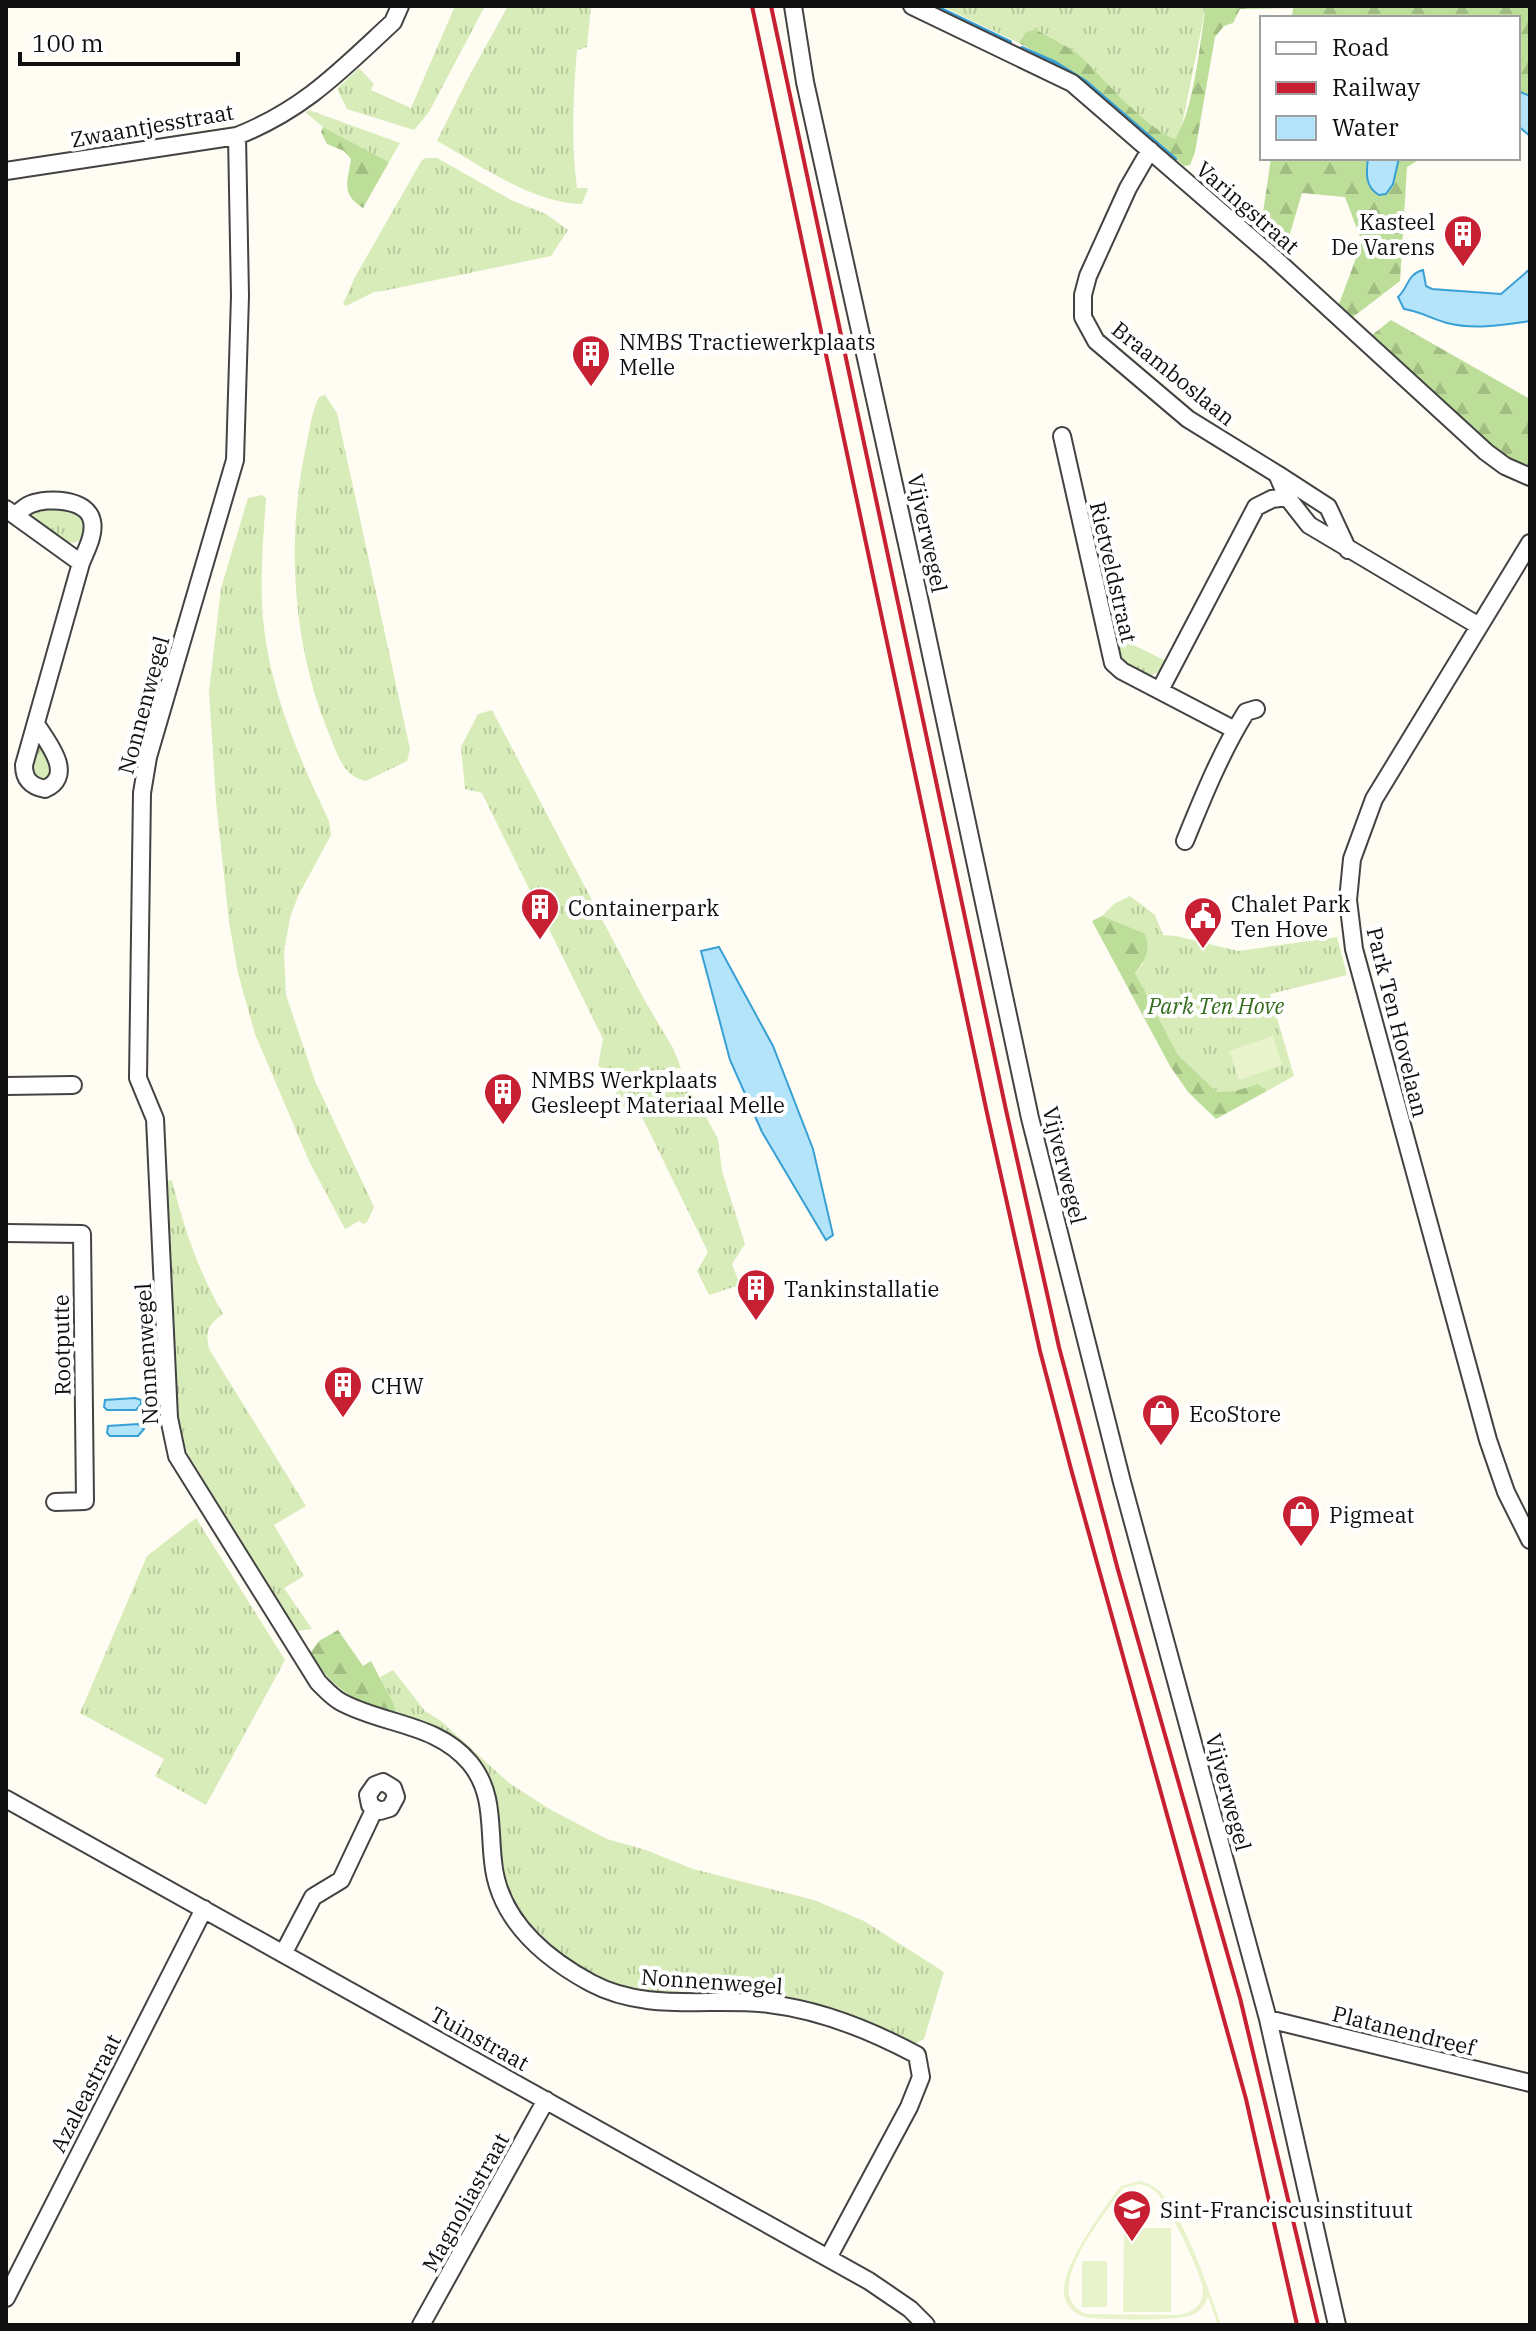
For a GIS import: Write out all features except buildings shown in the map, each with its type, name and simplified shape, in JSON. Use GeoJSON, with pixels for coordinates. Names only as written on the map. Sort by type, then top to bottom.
{"type":"FeatureCollection","features":[{"type":"Feature","properties":{"kind":"street","name":"Zwaantjesstraat"},"geometry":{"type":"LineString","coordinates":[[6,171],[237,136],[279,117],[312,96],[393,22],[400,6]]}},
{"type":"Feature","properties":{"kind":"street","name":"Vijverwegel"},"geometry":{"type":"LineString","coordinates":[[793,6],[804,78],[1030,1118],[1122,1482],[1268,2019],[1337,2325]]}},
{"type":"Feature","properties":{"kind":"street","name":"Varingstraat"},"geometry":{"type":"LineString","coordinates":[[912,6],[1072,83],[1273,257],[1486,452],[1505,466],[1530,477]]}},
{"type":"Feature","properties":{"kind":"street","name":"Nonnenwegel"},"geometry":{"type":"LineString","coordinates":[[237,136],[240,296],[235,460],[148,757],[142,793],[138,1078],[155,1119],[169,1418],[177,1456],[318,1682],[338,1700],[441,1739],[470,1763],[490,1801],[493,1863],[499,1893],[519,1926],[536,1945],[593,1984],[633,1998],[668,2002],[747,2002],[795,2008],[838,2020],[917,2055],[921,2077],[909,2107],[828,2258]]}},
{"type":"Feature","properties":{"kind":"street","name":"Braamboslaan"},"geometry":{"type":"LineString","coordinates":[[1150,150],[1128,188],[1088,276],[1083,295],[1083,317],[1096,341],[1188,419],[1328,507],[1349,551]]}},
{"type":"Feature","properties":{"kind":"street","name":"Rietveldstraat"},"geometry":{"type":"LineString","coordinates":[[1062,436],[1113,663],[1122,671],[1235,730]]}},
{"type":"Feature","properties":{"kind":"street"},"geometry":{"type":"LineString","coordinates":[[1277,474],[1287,497],[1309,525],[1479,626]]}},
{"type":"Feature","properties":{"kind":"street"},"geometry":{"type":"LineString","coordinates":[[1160,690],[1256,507],[1272,499],[1287,497]]}},
{"type":"Feature","properties":{"kind":"street"},"geometry":{"type":"LineString","coordinates":[[11,512],[33,503],[67,501],[82,506],[89,512],[93,523],[36,724]]}},
{"type":"Feature","properties":{"kind":"street"},"geometry":{"type":"LineString","coordinates":[[11,512],[81,563]]}},
{"type":"Feature","properties":{"kind":"street","name":"Park Ten Hovelaan"},"geometry":{"type":"LineString","coordinates":[[1530,543],[1374,799],[1352,859],[1348,900],[1354,949],[1488,1440],[1506,1492],[1530,1540]]}},
{"type":"Feature","properties":{"kind":"street"},"geometry":{"type":"LineString","coordinates":[[1185,841],[1235,730],[1246,712],[1256,709]]}},
{"type":"Feature","properties":{"kind":"street"},"geometry":{"type":"LineString","coordinates":[[6,1086],[73,1085]]}},
{"type":"Feature","properties":{"kind":"street","name":"Rootputte"},"geometry":{"type":"LineString","coordinates":[[6,1233],[82,1234],[85,1501],[55,1502]]}},
{"type":"Feature","properties":{"kind":"street","name":"Tuinstraat"},"geometry":{"type":"LineString","coordinates":[[6,1799],[869,2281],[910,2309],[926,2325]]}},
{"type":"Feature","properties":{"kind":"street"},"geometry":{"type":"LineString","coordinates":[[283,1954],[313,1897],[341,1880],[375,1808]]}},
{"type":"Feature","properties":{"kind":"street","name":"Azaleastraat"},"geometry":{"type":"LineString","coordinates":[[6,2298],[204,1909]]}},
{"type":"Feature","properties":{"kind":"street","name":"Platanendreef"},"geometry":{"type":"LineString","coordinates":[[1268,2019],[1530,2083]]}},
{"type":"Feature","properties":{"kind":"street","name":"Magnoliastraat"},"geometry":{"type":"LineString","coordinates":[[421,2325],[546,2100]]}},
{"type":"Feature","properties":{"kind":"green space"},"geometry":{"type":"Polygon","coordinates":[[[455,6],[485,6],[429,112],[414,130],[347,109],[337,89],[359,68],[374,84],[371,90],[411,108],[455,6]]]}},
{"type":"Feature","properties":{"kind":"green space"},"geometry":{"type":"Polygon","coordinates":[[[508,6],[591,6],[587,47],[577,50],[574,102],[577,188],[588,188],[582,204],[563,202],[525,190],[437,141],[508,6]]]}},
{"type":"Feature","properties":{"kind":"green space"},"geometry":{"type":"Polygon","coordinates":[[[941,6],[1206,6],[1181,130],[1175,139],[1162,132],[1136,113],[1074,52],[1035,29],[1026,32],[1019,43],[941,6]]]}},
{"type":"Feature","properties":{"kind":"green space"},"geometry":{"type":"Polygon","coordinates":[[[1206,6],[1530,6],[1530,96],[1520,92],[1520,16],[1292,16],[1293,8],[1240,9],[1233,23],[1224,26],[1215,37],[1195,152],[1190,165],[1184,166],[1090,83],[1019,43],[1026,32],[1035,29],[1069,48],[1137,113],[1175,139],[1192,94],[1206,6]]]}},
{"type":"Feature","properties":{"kind":"green space"},"geometry":{"type":"Polygon","coordinates":[[[309,110],[400,143],[389,162],[323,127],[305,112],[309,110]]]}},
{"type":"Feature","properties":{"kind":"green space"},"geometry":{"type":"Polygon","coordinates":[[[323,127],[389,162],[363,208],[348,192],[351,159],[344,151],[327,144],[321,132],[323,127]]]}},
{"type":"Feature","properties":{"kind":"green space"},"geometry":{"type":"Polygon","coordinates":[[[437,158],[513,201],[546,214],[568,230],[551,256],[374,292],[346,306],[343,304],[355,277],[422,160],[437,158]]]}},
{"type":"Feature","properties":{"kind":"green space"},"geometry":{"type":"Polygon","coordinates":[[[1271,160],[1368,160],[1367,168],[1393,184],[1399,160],[1419,160],[1407,167],[1400,281],[1353,317],[1339,304],[1362,242],[1345,197],[1302,193],[1284,254],[1260,233],[1271,160]]]}},
{"type":"Feature","properties":{"kind":"green space"},"geometry":{"type":"Polygon","coordinates":[[[1391,320],[1530,399],[1530,468],[1508,457],[1466,427],[1372,335],[1391,320]]]}},
{"type":"Feature","properties":{"kind":"green space"},"geometry":{"type":"Polygon","coordinates":[[[325,395],[337,413],[410,749],[407,761],[366,781],[347,770],[330,736],[308,667],[296,595],[299,486],[314,410],[319,397],[325,395]]]}},
{"type":"Feature","properties":{"kind":"green space"},"geometry":{"type":"Polygon","coordinates":[[[262,495],[266,498],[262,595],[273,678],[289,727],[329,821],[331,835],[298,896],[290,918],[284,952],[286,995],[315,1081],[374,1207],[367,1222],[363,1224],[359,1221],[345,1229],[309,1161],[255,1034],[238,973],[229,922],[216,801],[209,691],[221,588],[248,498],[262,495]]]}},
{"type":"Feature","properties":{"kind":"green space"},"geometry":{"type":"Polygon","coordinates":[[[45,507],[79,510],[87,526],[82,539],[68,542],[31,518],[30,513],[45,507]]]}},
{"type":"Feature","properties":{"kind":"green space"},"geometry":{"type":"Polygon","coordinates":[[[1111,634],[1168,662],[1162,671],[1149,676],[1122,664],[1111,634]]]}},
{"type":"Feature","properties":{"kind":"green space"},"geometry":{"type":"Polygon","coordinates":[[[492,710],[681,1068],[625,1071],[598,1066],[603,1039],[482,793],[465,789],[461,747],[478,714],[492,710]]]}},
{"type":"Feature","properties":{"kind":"green space"},"geometry":{"type":"Polygon","coordinates":[[[39,746],[45,747],[53,774],[44,781],[37,780],[31,771],[39,746]]]}},
{"type":"Feature","properties":{"kind":"green space","name":"Park Ten Hove"},"geometry":{"type":"Polygon","coordinates":[[[1130,896],[1155,915],[1163,935],[1238,951],[1337,937],[1347,975],[1270,994],[1294,1076],[1267,1091],[1258,1084],[1235,1091],[1217,1092],[1178,1055],[1135,973],[1143,964],[1144,933],[1102,916],[1114,904],[1130,896]]]}},
{"type":"Feature","properties":{"kind":"green space"},"geometry":{"type":"Polygon","coordinates":[[[1102,916],[1144,933],[1146,954],[1135,973],[1178,1055],[1217,1092],[1235,1091],[1258,1084],[1267,1091],[1216,1119],[1188,1092],[1170,1066],[1092,921],[1102,916]]]}},
{"type":"Feature","properties":{"kind":"green space"},"geometry":{"type":"Polygon","coordinates":[[[1273,1036],[1282,1065],[1239,1080],[1229,1051],[1273,1036]]]}},
{"type":"Feature","properties":{"kind":"green space"},"geometry":{"type":"Polygon","coordinates":[[[646,1082],[688,1084],[718,1139],[722,1171],[745,1244],[732,1264],[740,1285],[709,1295],[697,1271],[708,1252],[642,1117],[614,1101],[621,1086],[646,1082]]]}},
{"type":"Feature","properties":{"kind":"green space"},"geometry":{"type":"Polygon","coordinates":[[[172,1180],[193,1249],[223,1314],[209,1328],[209,1349],[306,1506],[274,1525],[304,1576],[284,1588],[312,1629],[297,1631],[181,1439],[176,1412],[165,1182],[172,1180]]]}},
{"type":"Feature","properties":{"kind":"green space"},"geometry":{"type":"Polygon","coordinates":[[[196,1518],[285,1660],[206,1805],[155,1776],[164,1759],[80,1713],[147,1556],[196,1518]]]}},
{"type":"Feature","properties":{"kind":"green space"},"geometry":{"type":"Polygon","coordinates":[[[338,1630],[363,1666],[371,1661],[397,1716],[369,1705],[337,1686],[310,1653],[319,1641],[338,1630]]]}},
{"type":"Feature","properties":{"kind":"green space"},"geometry":{"type":"Polygon","coordinates":[[[393,1670],[425,1711],[441,1721],[509,1783],[551,1810],[607,1839],[646,1850],[693,1869],[814,1900],[864,1921],[944,1972],[924,2039],[913,2045],[821,2005],[772,1995],[663,1996],[636,1992],[586,1974],[537,1937],[509,1901],[481,1767],[397,1716],[380,1677],[393,1670]]]}},
{"type":"Feature","properties":{"kind":"green space"},"geometry":{"type":"Polygon","coordinates":[[[1139,2181],[1148,2184],[1159,2191],[1171,2207],[1196,2256],[1221,2325],[1218,2325],[1208,2297],[1195,2314],[1155,2319],[1090,2318],[1079,2315],[1068,2305],[1064,2294],[1069,2268],[1104,2208],[1121,2186],[1139,2181]],[[1139,2184],[1123,2188],[1090,2234],[1071,2272],[1069,2290],[1073,2304],[1086,2314],[1179,2315],[1193,2310],[1201,2300],[1201,2282],[1176,2224],[1156,2192],[1139,2184]]]}},
{"type":"Feature","properties":{"kind":"green space"},"geometry":{"type":"Polygon","coordinates":[[[1124,2228],[1171,2228],[1171,2312],[1123,2312],[1124,2228]]]}},
{"type":"Feature","properties":{"kind":"green space"},"geometry":{"type":"Polygon","coordinates":[[[1082,2261],[1107,2261],[1107,2307],[1082,2307],[1082,2261]]]}},
{"type":"Feature","properties":{"kind":"water"},"geometry":{"type":"Polygon","coordinates":[[[1520,92],[1530,96],[1530,136],[1520,128],[1520,92]]]}},
{"type":"Feature","properties":{"kind":"water"},"geometry":{"type":"Polygon","coordinates":[[[1368,160],[1399,160],[1393,184],[1386,194],[1374,192],[1367,174],[1368,160]]]}},
{"type":"Feature","properties":{"kind":"water"},"geometry":{"type":"Polygon","coordinates":[[[1530,269],[1530,321],[1488,326],[1457,325],[1404,309],[1398,297],[1411,278],[1423,270],[1426,286],[1432,289],[1501,294],[1530,269]]]}},
{"type":"Feature","properties":{"kind":"water"},"geometry":{"type":"Polygon","coordinates":[[[719,947],[773,1046],[813,1149],[833,1235],[826,1240],[762,1132],[730,1060],[701,951],[719,947]]]}},
{"type":"Feature","properties":{"kind":"water"},"geometry":{"type":"Polygon","coordinates":[[[105,1400],[141,1400],[136,1410],[107,1410],[104,1407],[105,1400]]]}},
{"type":"Feature","properties":{"kind":"water"},"geometry":{"type":"Polygon","coordinates":[[[138,1424],[144,1429],[138,1436],[110,1436],[107,1433],[108,1426],[138,1424]]]}},
{"type":"Feature","properties":{"kind":"waterway"},"geometry":{"type":"LineString","coordinates":[[939,8],[1010,42]]}},
{"type":"Feature","properties":{"kind":"waterway"},"geometry":{"type":"LineString","coordinates":[[1022,48],[1054,62],[1086,82],[1175,159]]}},
{"type":"Feature","properties":{"kind":"railway"},"geometry":{"type":"LineString","coordinates":[[752,6],[1040,1351],[1246,2099],[1297,2325]]}},
{"type":"Feature","properties":{"kind":"railway"},"geometry":{"type":"LineString","coordinates":[[771,6],[1059,1347],[1118,1570],[1240,1998],[1318,2325]]}},
{"type":"Feature","properties":{"kind":"place","name":"Kasteel De Varens"},"geometry":{"type":"Point","coordinates":[1463,268]}},
{"type":"Feature","properties":{"kind":"place","name":"NMBS Tractiewerkplaats Melle"},"geometry":{"type":"Point","coordinates":[591,388]}},
{"type":"Feature","properties":{"kind":"place","name":"Containerpark"},"geometry":{"type":"Point","coordinates":[540,941]}},
{"type":"Feature","properties":{"kind":"place","name":"Chalet Park Ten Hove"},"geometry":{"type":"Point","coordinates":[1203,950]}},
{"type":"Feature","properties":{"kind":"place","name":"NMBS Werkplaats Gesleept Materiaal Melle"},"geometry":{"type":"Point","coordinates":[503,1126]}},
{"type":"Feature","properties":{"kind":"place","name":"Tankinstallatie"},"geometry":{"type":"Point","coordinates":[756,1322]}},
{"type":"Feature","properties":{"kind":"place","name":"CHW"},"geometry":{"type":"Point","coordinates":[343,1419]}},
{"type":"Feature","properties":{"kind":"place","name":"EcoStore"},"geometry":{"type":"Point","coordinates":[1161,1447]}},
{"type":"Feature","properties":{"kind":"place","name":"Pigmeat"},"geometry":{"type":"Point","coordinates":[1301,1548]}},
{"type":"Feature","properties":{"kind":"place","name":"Sint-Franciscusinstituut"},"geometry":{"type":"Point","coordinates":[1132,2243]}}]}
